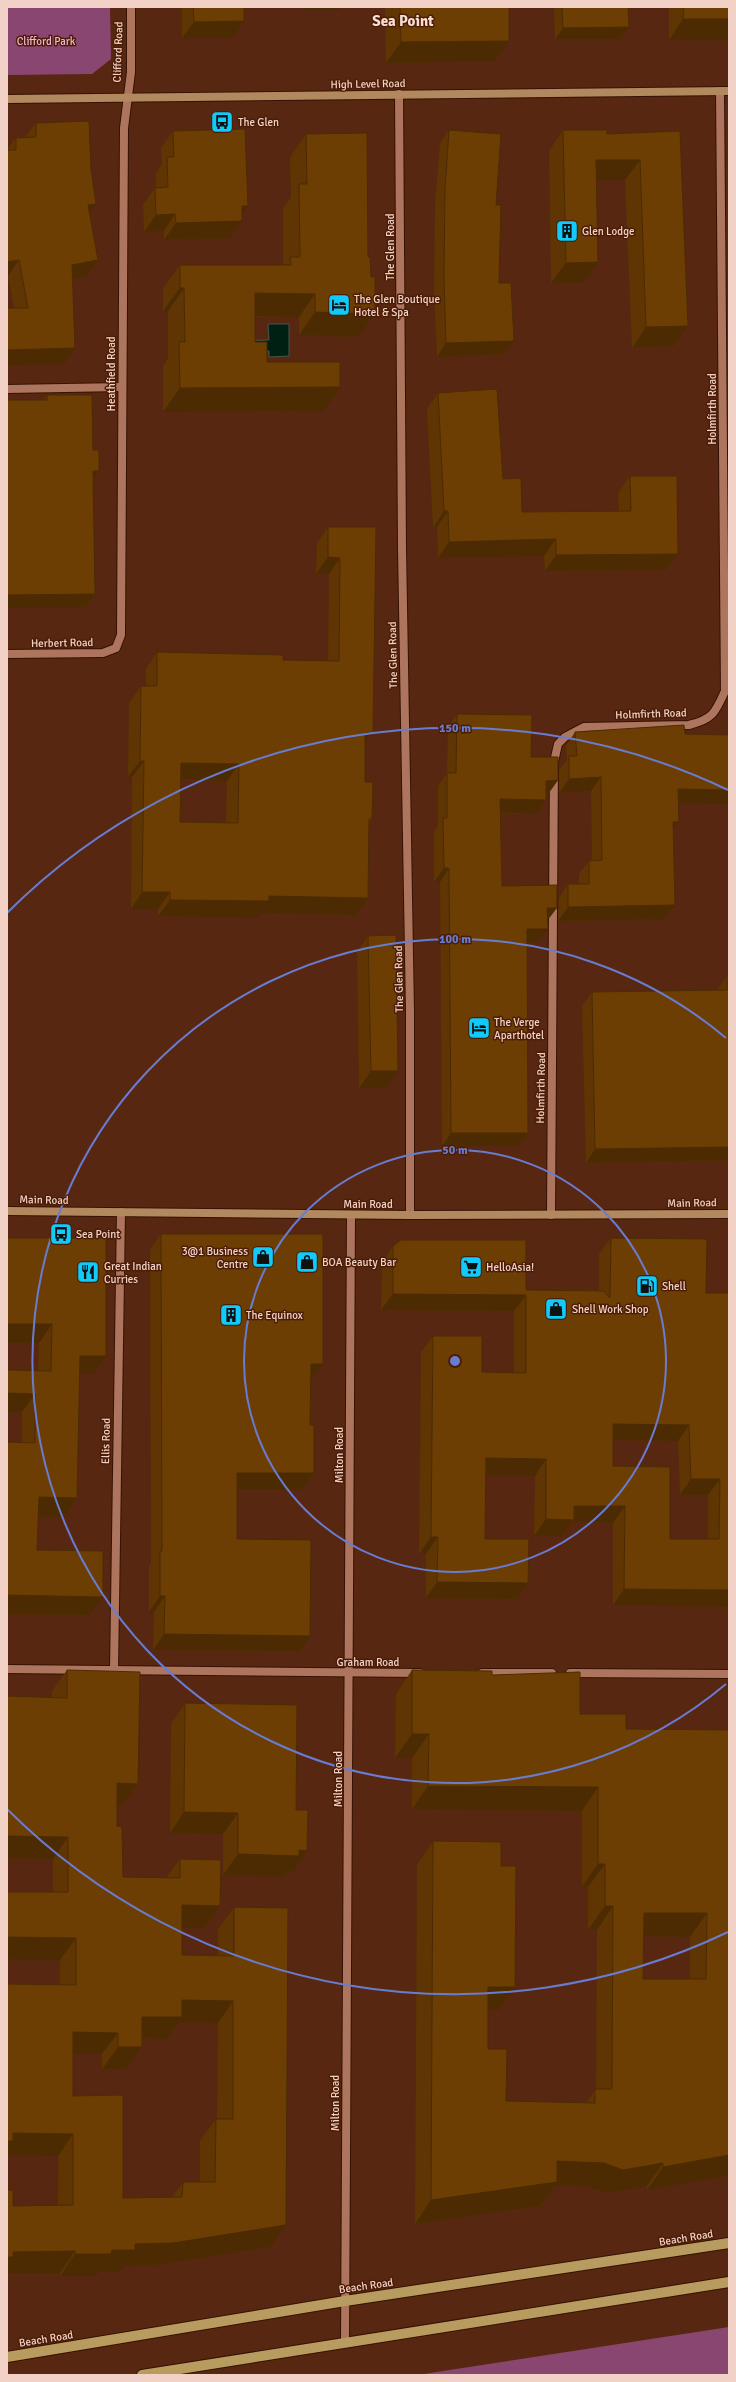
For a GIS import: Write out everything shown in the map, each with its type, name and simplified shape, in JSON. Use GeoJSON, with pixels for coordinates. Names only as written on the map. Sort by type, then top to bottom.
{"type":"FeatureCollection","features":[{"type":"Feature","properties":{"kind":"main road","name":"High Level Road"},"geometry":{"type":"LineString","coordinates":[[7,99],[126,99],[399,94],[725,91]]}},
{"type":"Feature","properties":{"kind":"main road","name":"Main Road"},"geometry":{"type":"LineString","coordinates":[[7,1211],[410,1215],[729,1214]]}},
{"type":"Feature","properties":{"kind":"main road","name":"Beach Road"},"geometry":{"type":"LineString","coordinates":[[7,2357],[345,2301],[729,2243]]}},
{"type":"Feature","properties":{"kind":"main road"},"geometry":{"type":"LineString","coordinates":[[142,2375],[729,2282]]}},
{"type":"Feature","properties":{"kind":"street","name":"Clifford Road"},"geometry":{"type":"LineString","coordinates":[[126,99],[131,72],[131,7]]}},
{"type":"Feature","properties":{"kind":"street","name":"Holmfirth Road"},"geometry":{"type":"LineString","coordinates":[[551,1215],[554,762],[558,744],[565,737],[584,727],[689,725],[704,721],[716,710],[725,691],[725,91]]}},
{"type":"Feature","properties":{"kind":"street","name":"The Glen Road"},"geometry":{"type":"LineString","coordinates":[[399,94],[402,541],[410,1012],[410,1215]]}},
{"type":"Feature","properties":{"kind":"street","name":"Heathfield Road"},"geometry":{"type":"LineString","coordinates":[[116,648],[121,635],[124,135],[126,99]]}},
{"type":"Feature","properties":{"kind":"street"},"geometry":{"type":"LineString","coordinates":[[7,389],[122,387]]}},
{"type":"Feature","properties":{"kind":"street","name":"Herbert Road"},"geometry":{"type":"LineString","coordinates":[[7,654],[103,653],[116,648]]}},
{"type":"Feature","properties":{"kind":"street","name":"Ellis Road"},"geometry":{"type":"LineString","coordinates":[[114,1670],[121,1212]]}},
{"type":"Feature","properties":{"kind":"street","name":"Milton Road"},"geometry":{"type":"LineString","coordinates":[[345,2343],[351,1214]]}},
{"type":"Feature","properties":{"kind":"street","name":"Graham Road"},"geometry":{"type":"LineString","coordinates":[[7,1669],[426,1673]]}},
{"type":"Feature","properties":{"kind":"street"},"geometry":{"type":"LineString","coordinates":[[472,1673],[729,1674]]}},
{"type":"Feature","properties":{"kind":"green space","name":"Clifford Park"},"geometry":{"type":"Polygon","coordinates":[[[7,7],[110,7],[111,59],[92,74],[7,75],[7,7]]]}},
{"type":"Feature","properties":{"kind":"green space"},"geometry":{"type":"Polygon","coordinates":[[[729,2327],[729,2375],[417,2375],[729,2327]]]}},
{"type":"Feature","properties":{"kind":"shaded area"},"geometry":{"type":"Polygon","coordinates":[[[268,324],[289,324],[289,356],[269,357],[269,351],[231,352],[230,341],[269,340],[268,324]]]}},
{"type":"Feature","properties":{"kind":"building"},"geometry":{"type":"Polygon","coordinates":[[[193,7],[244,7],[244,21],[194,22],[193,7]]]}},
{"type":"Feature","properties":{"kind":"building"},"geometry":{"type":"Polygon","coordinates":[[[400,7],[509,7],[509,41],[401,42],[400,7]]]}},
{"type":"Feature","properties":{"kind":"building"},"geometry":{"type":"Polygon","coordinates":[[[562,7],[628,7],[629,27],[563,28],[562,7]]]}},
{"type":"Feature","properties":{"kind":"building"},"geometry":{"type":"Polygon","coordinates":[[[684,7],[729,7],[729,19],[683,19],[684,7]]]}},
{"type":"Feature","properties":{"kind":"building"},"geometry":{"type":"Polygon","coordinates":[[[89,121],[91,169],[96,204],[88,205],[98,260],[72,265],[75,348],[7,350],[7,308],[28,308],[19,260],[7,262],[7,150],[16,150],[16,138],[36,137],[36,123],[89,121]]]}},
{"type":"Feature","properties":{"kind":"building"},"geometry":{"type":"Polygon","coordinates":[[[245,129],[248,206],[242,206],[242,221],[176,223],[175,214],[156,215],[155,188],[168,187],[167,157],[174,157],[173,131],[245,129]]]}},
{"type":"Feature","properties":{"kind":"building"},"geometry":{"type":"Polygon","coordinates":[[[449,130],[501,134],[496,205],[501,205],[499,283],[511,283],[514,341],[446,343],[444,278],[445,189],[449,130]]]}},
{"type":"Feature","properties":{"kind":"building"},"geometry":{"type":"Polygon","coordinates":[[[563,130],[607,130],[607,134],[680,131],[688,326],[646,327],[640,160],[596,160],[598,262],[566,263],[563,130]]]}},
{"type":"Feature","properties":{"kind":"building"},"geometry":{"type":"Polygon","coordinates":[[[367,133],[368,257],[370,257],[371,277],[375,277],[375,314],[315,312],[315,294],[255,293],[255,342],[267,342],[267,362],[340,362],[340,387],[180,388],[179,342],[185,342],[184,288],[180,288],[180,265],[291,265],[290,257],[300,257],[299,184],[307,184],[306,134],[367,133]]]}},
{"type":"Feature","properties":{"kind":"building"},"geometry":{"type":"Polygon","coordinates":[[[497,389],[503,479],[521,478],[522,512],[631,511],[630,476],[677,476],[678,554],[556,555],[556,539],[449,542],[448,511],[444,511],[438,393],[497,389]]]}},
{"type":"Feature","properties":{"kind":"building"},"geometry":{"type":"Polygon","coordinates":[[[47,395],[92,395],[93,450],[99,450],[99,471],[93,471],[95,594],[7,595],[7,400],[47,400],[47,395]]]}},
{"type":"Feature","properties":{"kind":"building"},"geometry":{"type":"Polygon","coordinates":[[[328,527],[376,527],[373,733],[365,733],[365,782],[373,782],[372,819],[369,819],[368,898],[269,896],[269,901],[170,900],[170,892],[142,892],[144,761],[140,761],[141,686],[157,686],[157,652],[283,655],[283,660],[339,661],[340,558],[328,557],[328,527]],[[181,763],[180,822],[238,823],[239,764],[181,763]]]}},
{"type":"Feature","properties":{"kind":"building"},"geometry":{"type":"Polygon","coordinates":[[[457,714],[532,715],[531,757],[558,757],[558,780],[546,781],[546,800],[500,799],[502,886],[557,885],[557,908],[547,908],[548,929],[527,929],[528,1133],[451,1133],[449,868],[444,868],[443,818],[447,818],[447,773],[456,773],[457,714]]]}},
{"type":"Feature","properties":{"kind":"building"},"geometry":{"type":"Polygon","coordinates":[[[684,725],[685,734],[729,735],[729,790],[678,789],[679,822],[673,822],[675,905],[568,907],[568,884],[589,884],[589,861],[602,860],[601,777],[569,779],[569,756],[577,756],[575,732],[684,725]]]}},
{"type":"Feature","properties":{"kind":"building"},"geometry":{"type":"Polygon","coordinates":[[[396,935],[398,1071],[371,1071],[368,936],[396,935]]]}},
{"type":"Feature","properties":{"kind":"building"},"geometry":{"type":"Polygon","coordinates":[[[727,976],[729,976],[729,1147],[595,1149],[592,992],[727,990],[727,976]]]}},
{"type":"Feature","properties":{"kind":"building"},"geometry":{"type":"Polygon","coordinates":[[[161,1234],[323,1234],[323,1364],[311,1364],[310,1425],[314,1425],[314,1473],[237,1473],[237,1539],[311,1540],[310,1636],[164,1634],[165,1596],[160,1596],[160,1551],[162,1551],[161,1234]]]}},
{"type":"Feature","properties":{"kind":"building"},"geometry":{"type":"Polygon","coordinates":[[[7,1238],[106,1238],[106,1356],[80,1356],[77,1498],[39,1497],[37,1550],[103,1551],[103,1597],[7,1595],[7,1442],[35,1443],[35,1394],[7,1393],[7,1370],[51,1371],[52,1324],[7,1324],[7,1238]]]}},
{"type":"Feature","properties":{"kind":"building"},"geometry":{"type":"Polygon","coordinates":[[[611,1238],[707,1239],[706,1293],[729,1293],[729,1590],[624,1589],[625,1506],[574,1506],[574,1520],[546,1519],[546,1459],[486,1458],[485,1539],[529,1539],[528,1583],[437,1582],[438,1537],[431,1537],[433,1336],[482,1336],[482,1372],[526,1373],[526,1295],[393,1294],[393,1246],[401,1240],[526,1240],[526,1290],[604,1291],[610,1298],[611,1238]],[[613,1424],[613,1466],[670,1467],[670,1539],[719,1539],[720,1479],[691,1479],[689,1425],[613,1424]]]}},
{"type":"Feature","properties":{"kind":"building"},"geometry":{"type":"Polygon","coordinates":[[[67,1670],[140,1672],[138,1784],[117,1783],[117,1826],[122,1827],[123,1877],[180,1878],[180,1859],[221,1860],[220,1906],[182,1905],[182,1955],[234,1956],[234,1907],[288,1908],[286,2225],[173,2243],[135,2244],[135,2250],[112,2250],[111,2254],[75,2254],[75,2251],[13,2252],[13,2257],[7,2257],[7,2190],[13,2190],[13,2206],[73,2205],[73,2134],[13,2133],[13,2141],[7,2141],[7,1984],[76,1985],[76,1938],[7,1937],[7,1892],[68,1892],[68,1837],[7,1836],[7,1696],[67,1698],[67,1670]],[[182,2000],[182,2017],[142,2017],[142,2047],[118,2047],[118,2033],[73,2032],[73,2096],[123,2095],[123,2198],[182,2197],[183,2182],[215,2182],[216,2119],[233,2119],[233,2001],[182,2000]]]}},
{"type":"Feature","properties":{"kind":"building"},"geometry":{"type":"Polygon","coordinates":[[[412,1670],[492,1671],[492,1675],[580,1672],[580,1714],[626,1714],[626,1729],[729,1730],[729,2155],[663,2167],[663,2163],[623,2170],[604,2163],[557,2161],[557,2182],[431,2200],[433,1841],[501,1842],[501,1866],[516,1866],[515,1987],[488,1987],[488,2049],[507,2049],[506,2101],[595,2103],[595,2089],[612,2089],[613,1906],[605,1906],[605,1864],[598,1864],[598,1787],[428,1786],[429,1734],[412,1734],[412,1670]],[[644,1913],[643,1979],[706,1979],[707,1913],[644,1913]]]}},
{"type":"Feature","properties":{"kind":"building"},"geometry":{"type":"Polygon","coordinates":[[[185,1703],[297,1705],[296,1810],[308,1810],[307,1851],[299,1850],[299,1856],[238,1854],[238,1813],[184,1812],[185,1703]]]}},
{"type":"Feature","properties":{"kind":"place","name":"The Glen"},"geometry":{"type":"Point","coordinates":[222,122]}},
{"type":"Feature","properties":{"kind":"place","name":"Glen Lodge"},"geometry":{"type":"Point","coordinates":[567,231]}},
{"type":"Feature","properties":{"kind":"place","name":"The Glen Boutique Hotel & Spa"},"geometry":{"type":"Point","coordinates":[339,305]}},
{"type":"Feature","properties":{"kind":"place","name":"The Verge Aparthotel"},"geometry":{"type":"Point","coordinates":[479,1028]}},
{"type":"Feature","properties":{"kind":"place","name":"Sea Point"},"geometry":{"type":"Point","coordinates":[61,1234]}},
{"type":"Feature","properties":{"kind":"place","name":"3@1 Business Centre"},"geometry":{"type":"Point","coordinates":[263,1257]}},
{"type":"Feature","properties":{"kind":"place","name":"BOA Beauty Bar"},"geometry":{"type":"Point","coordinates":[307,1262]}},
{"type":"Feature","properties":{"kind":"place","name":"HelloAsia!"},"geometry":{"type":"Point","coordinates":[471,1267]}},
{"type":"Feature","properties":{"kind":"place","name":"Great Indian Curries"},"geometry":{"type":"Point","coordinates":[88,1272]}},
{"type":"Feature","properties":{"kind":"place","name":"Shell"},"geometry":{"type":"Point","coordinates":[647,1286]}},
{"type":"Feature","properties":{"kind":"place","name":"Shell Work Shop"},"geometry":{"type":"Point","coordinates":[556,1309]}},
{"type":"Feature","properties":{"kind":"place","name":"The Equinox"},"geometry":{"type":"Point","coordinates":[231,1315]}},
{"type":"Feature","properties":{"kind":"district","name":"Sea Point"},"geometry":{"type":"Point","coordinates":[403,21]}}]}
